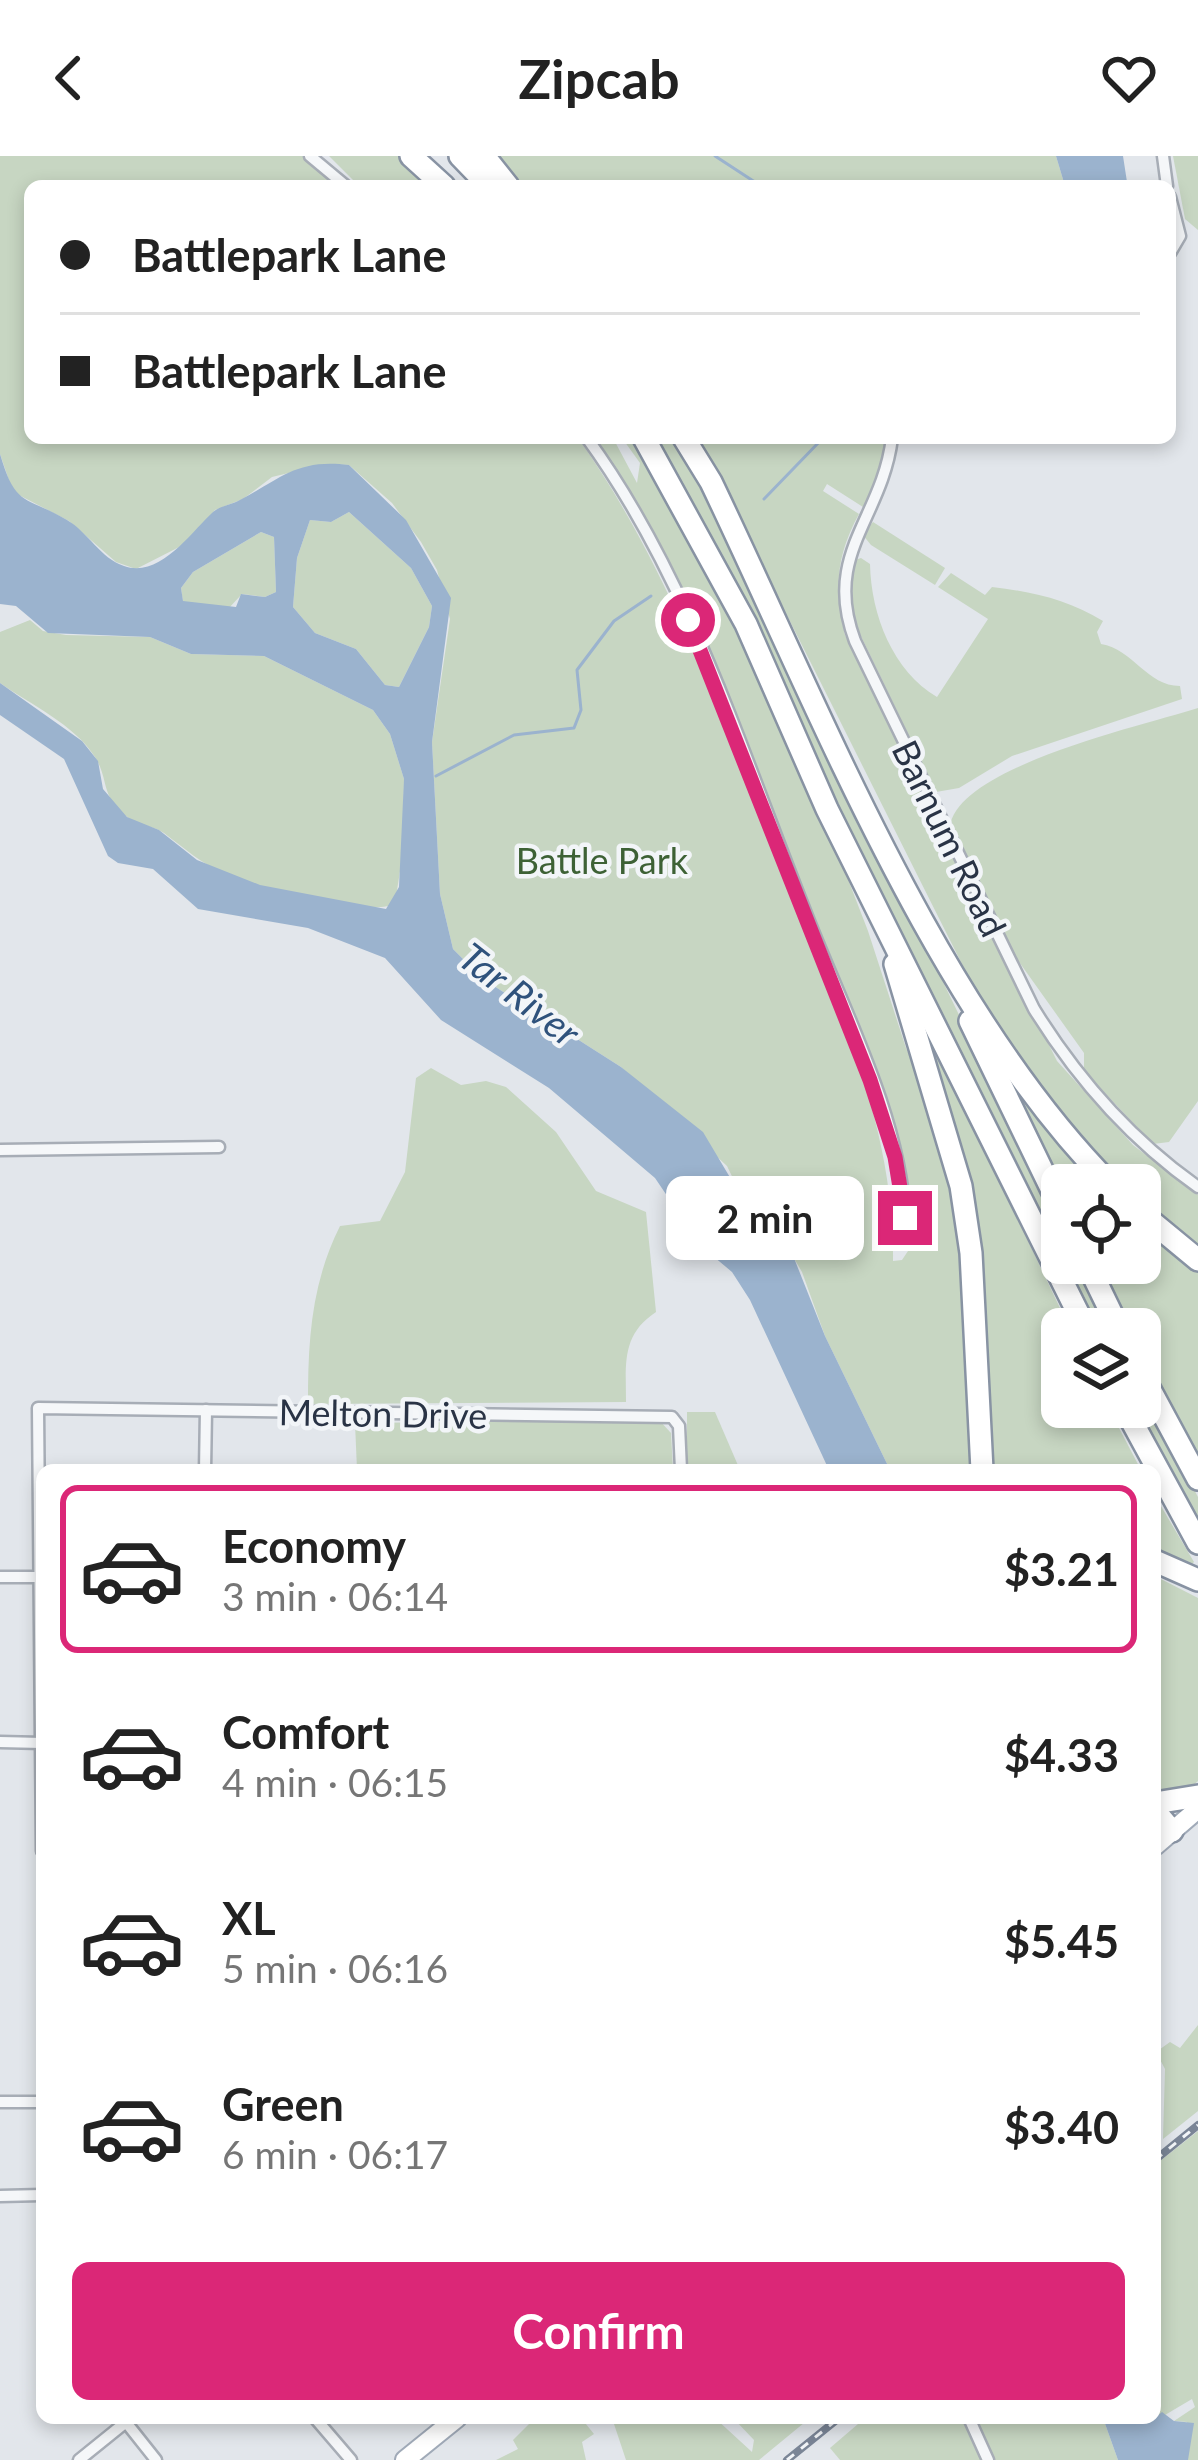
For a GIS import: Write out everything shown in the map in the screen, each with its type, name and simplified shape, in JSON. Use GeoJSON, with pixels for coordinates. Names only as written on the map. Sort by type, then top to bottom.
{"type":"FeatureCollection","features":[{"type":"Feature","properties":{"kind":"highway"},"geometry":{"type":"LineString","coordinates":[[412,156],[438,180]]}},
{"type":"Feature","properties":{"kind":"highway"},"geometry":{"type":"LineString","coordinates":[[460,156],[483,180]]}},
{"type":"Feature","properties":{"kind":"highway"},"geometry":{"type":"LineString","coordinates":[[484,156],[503,180]]}},
{"type":"Feature","properties":{"kind":"highway"},"geometry":{"type":"LineString","coordinates":[[647,444],[746,624],[827,809],[1076,1308]]}},
{"type":"Feature","properties":{"kind":"highway"},"geometry":{"type":"LineString","coordinates":[[688,444],[711,482],[929,927],[1041,1166]]}},
{"type":"Feature","properties":{"kind":"highway"},"geometry":{"type":"LineString","coordinates":[[875,901],[961,1186],[971,1252],[982,1464]]}},
{"type":"Feature","properties":{"kind":"highway"},"geometry":{"type":"LineString","coordinates":[[929,927],[994,1037],[1049,1115],[1092,1164]]}},
{"type":"Feature","properties":{"kind":"highway"},"geometry":{"type":"LineString","coordinates":[[1161,1229],[1198,1259]]}},
{"type":"Feature","properties":{"kind":"highway"},"geometry":{"type":"LineString","coordinates":[[1161,1410],[1198,1480]]}},
{"type":"Feature","properties":{"kind":"highway"},"geometry":{"type":"LineString","coordinates":[[1135,1428],[1155,1464]]}},
{"type":"Feature","properties":{"kind":"highway"},"geometry":{"type":"LineString","coordinates":[[1161,1475],[1198,1543]]}},
{"type":"Feature","properties":{"kind":"highway"},"geometry":{"type":"LineString","coordinates":[[1161,1564],[1198,1580]]}},
{"type":"Feature","properties":{"kind":"highway"},"geometry":{"type":"LineString","coordinates":[[1161,1805],[1198,1796]]}},
{"type":"Feature","properties":{"kind":"main road"},"geometry":{"type":"LineString","coordinates":[[1162,1836],[1198,1809]]}},
{"type":"Feature","properties":{"kind":"main road"},"geometry":{"type":"LineString","coordinates":[[405,2460],[450,2424]]}},
{"type":"Feature","properties":{"kind":"street"},"geometry":{"type":"LineString","coordinates":[[310,156],[339,180]]}},
{"type":"Feature","properties":{"kind":"street"},"geometry":{"type":"LineString","coordinates":[[591,444],[656,553],[709,671],[870,1080],[895,1157],[905,1218]]}},
{"type":"Feature","properties":{"kind":"street","name":"Barnum Road"},"geometry":{"type":"LineString","coordinates":[[891,444],[885,481],[847,554],[843,596],[855,641],[1052,1038],[1111,1113],[1198,1186]]}},
{"type":"Feature","properties":{"kind":"street"},"geometry":{"type":"LineString","coordinates":[[0,1150],[219,1147]]}},
{"type":"Feature","properties":{"kind":"street","name":"Melton Drive"},"geometry":{"type":"LineString","coordinates":[[39,1464],[38,1408],[672,1418],[679,1426],[681,1464]]}},
{"type":"Feature","properties":{"kind":"street"},"geometry":{"type":"LineString","coordinates":[[206,1411],[206,1464]]}},
{"type":"Feature","properties":{"kind":"street"},"geometry":{"type":"LineString","coordinates":[[0,1576],[36,1576]]}},
{"type":"Feature","properties":{"kind":"street"},"geometry":{"type":"LineString","coordinates":[[0,1742],[36,1742]]}},
{"type":"Feature","properties":{"kind":"street"},"geometry":{"type":"LineString","coordinates":[[0,2102],[36,2102]]}},
{"type":"Feature","properties":{"kind":"street"},"geometry":{"type":"LineString","coordinates":[[0,2196],[36,2195]]}},
{"type":"Feature","properties":{"kind":"street"},"geometry":{"type":"LineString","coordinates":[[80,2460],[122,2424]]}},
{"type":"Feature","properties":{"kind":"street"},"geometry":{"type":"LineString","coordinates":[[130,2424],[156,2460]]}},
{"type":"Feature","properties":{"kind":"street"},"geometry":{"type":"LineString","coordinates":[[320,2424],[351,2460]]}},
{"type":"Feature","properties":{"kind":"street"},"geometry":{"type":"LineString","coordinates":[[972,2424],[988,2460]]}},
{"type":"Feature","properties":{"kind":"green space","name":"Battle Park"},"geometry":{"type":"Polygon","coordinates":[[[0,156],[302,156],[331,180],[24,180],[24,444],[582,444],[663,583],[834,995],[870,1099],[891,1206],[893,1261],[902,1260],[912,1245],[910,1192],[864,1045],[731,711],[633,499],[598,444],[616,444],[637,483],[640,463],[626,444],[640,444],[704,559],[817,799],[906,1048],[931,1101],[961,1210],[970,1464],[887,1464],[825,1336],[802,1272],[778,1231],[744,1201],[727,1166],[621,1067],[483,979],[453,949],[440,894],[432,742],[450,619],[437,570],[392,503],[349,465],[326,464],[272,477],[243,499],[215,510],[187,543],[136,569],[116,562],[69,521],[13,492],[0,454],[0,156]]]}},
{"type":"Feature","properties":{"kind":"green space"},"geometry":{"type":"Polygon","coordinates":[[[329,156],[402,156],[428,180],[353,180],[329,156]]]}},
{"type":"Feature","properties":{"kind":"green space"},"geometry":{"type":"Polygon","coordinates":[[[496,156],[1056,156],[1063,180],[517,180],[496,156]]]}},
{"type":"Feature","properties":{"kind":"green space"},"geometry":{"type":"Polygon","coordinates":[[[1173,156],[1198,156],[1198,230],[1185,219],[1173,156]]]}},
{"type":"Feature","properties":{"kind":"green space"},"geometry":{"type":"Polygon","coordinates":[[[657,444],[678,444],[730,541],[1041,1185],[1041,1225],[704,526],[657,444]]]}},
{"type":"Feature","properties":{"kind":"green space"},"geometry":{"type":"Polygon","coordinates":[[[701,444],[886,444],[883,465],[863,507],[827,484],[823,491],[859,514],[839,573],[845,635],[1057,1061],[1133,1145],[1158,1164],[1097,1164],[1067,1132],[979,998],[701,444]]]}},
{"type":"Feature","properties":{"kind":"green space"},"geometry":{"type":"Polygon","coordinates":[[[349,512],[411,568],[432,606],[429,627],[399,687],[385,685],[356,649],[315,633],[293,607],[297,558],[310,520],[331,522],[349,512]]]}},
{"type":"Feature","properties":{"kind":"green space"},"geometry":{"type":"Polygon","coordinates":[[[873,522],[945,568],[935,585],[871,545],[862,534],[873,522]]]}},
{"type":"Feature","properties":{"kind":"green space"},"geometry":{"type":"Polygon","coordinates":[[[261,532],[274,537],[276,592],[265,597],[242,594],[228,609],[183,602],[181,588],[193,572],[261,532]]]}},
{"type":"Feature","properties":{"kind":"green space"},"geometry":{"type":"Polygon","coordinates":[[[861,558],[870,564],[875,603],[887,640],[908,672],[937,697],[988,619],[938,587],[951,573],[985,595],[992,587],[1023,591],[1064,602],[1103,621],[1097,632],[1101,644],[1122,653],[1158,680],[1180,686],[1182,699],[1012,756],[959,788],[936,792],[857,628],[848,586],[852,561],[861,558]]]}},
{"type":"Feature","properties":{"kind":"green space"},"geometry":{"type":"Polygon","coordinates":[[[30,620],[43,631],[66,635],[150,637],[191,654],[264,656],[373,710],[390,734],[404,779],[403,852],[395,903],[383,907],[340,904],[240,879],[208,865],[160,831],[130,819],[114,803],[86,745],[0,683],[0,632],[30,620]]]}},
{"type":"Feature","properties":{"kind":"green space"},"geometry":{"type":"Polygon","coordinates":[[[1198,708],[1198,1101],[1169,1142],[1153,1144],[1084,1071],[1084,1053],[1017,959],[950,827],[960,805],[1017,767],[1198,708]]]}},
{"type":"Feature","properties":{"kind":"green space"},"geometry":{"type":"Polygon","coordinates":[[[918,1010],[1041,1268],[1041,1284],[1049,1284],[1060,1308],[1041,1308],[1041,1428],[1119,1428],[1138,1464],[986,1464],[977,1273],[918,1010]]]}},
{"type":"Feature","properties":{"kind":"green space"},"geometry":{"type":"Polygon","coordinates":[[[431,1068],[461,1085],[486,1081],[506,1087],[556,1132],[596,1191],[646,1212],[656,1312],[631,1341],[626,1402],[308,1404],[313,1313],[330,1248],[340,1226],[380,1221],[405,1172],[416,1078],[431,1068]]]}},
{"type":"Feature","properties":{"kind":"green space"},"geometry":{"type":"Polygon","coordinates":[[[1022,1089],[1084,1164],[1051,1164],[1016,1091],[1022,1089]]]}},
{"type":"Feature","properties":{"kind":"green space"},"geometry":{"type":"Polygon","coordinates":[[[1161,1167],[1198,1195],[1198,1253],[1161,1224],[1161,1167]]]}},
{"type":"Feature","properties":{"kind":"green space"},"geometry":{"type":"Polygon","coordinates":[[[1161,1237],[1198,1266],[1198,1460],[1161,1389],[1161,1308],[1121,1308],[1109,1284],[1161,1284],[1161,1237]]]}},
{"type":"Feature","properties":{"kind":"green space"},"geometry":{"type":"Polygon","coordinates":[[[1069,1284],[1089,1284],[1101,1308],[1081,1308],[1069,1284]]]}},
{"type":"Feature","properties":{"kind":"green space"},"geometry":{"type":"Polygon","coordinates":[[[687,1412],[715,1412],[737,1464],[687,1464],[687,1412]]]}},
{"type":"Feature","properties":{"kind":"green space"},"geometry":{"type":"Polygon","coordinates":[[[659,1420],[671,1433],[673,1464],[357,1464],[355,1423],[659,1420]]]}},
{"type":"Feature","properties":{"kind":"green space"},"geometry":{"type":"Polygon","coordinates":[[[1161,1427],[1198,1497],[1198,1531],[1161,1464],[1141,1428],[1161,1427]]]}},
{"type":"Feature","properties":{"kind":"green space"},"geometry":{"type":"Polygon","coordinates":[[[1161,1506],[1194,1562],[1191,1565],[1164,1553],[1175,1562],[1161,1558],[1161,1506]]]}},
{"type":"Feature","properties":{"kind":"green space"},"geometry":{"type":"Polygon","coordinates":[[[1161,1579],[1198,1598],[1198,1781],[1181,1796],[1161,1798],[1161,1579]]]}},
{"type":"Feature","properties":{"kind":"green space"},"geometry":{"type":"Polygon","coordinates":[[[1198,2025],[1198,2111],[1163,2139],[1161,2048],[1170,2042],[1180,2048],[1198,2025]]]}},
{"type":"Feature","properties":{"kind":"green space"},"geometry":{"type":"Polygon","coordinates":[[[1198,2131],[1198,2460],[1188,2460],[1187,2422],[1174,2421],[1195,2407],[1192,2399],[1161,2415],[1161,2160],[1198,2131]]]}},
{"type":"Feature","properties":{"kind":"green space"},"geometry":{"type":"Polygon","coordinates":[[[529,2424],[586,2424],[594,2434],[582,2442],[586,2460],[496,2460],[518,2449],[513,2440],[529,2424]]]}},
{"type":"Feature","properties":{"kind":"green space"},"geometry":{"type":"Polygon","coordinates":[[[614,2424],[722,2424],[752,2452],[754,2440],[739,2424],[803,2424],[759,2460],[626,2460],[614,2424]]]}},
{"type":"Feature","properties":{"kind":"green space"},"geometry":{"type":"Polygon","coordinates":[[[858,2424],[1105,2424],[1118,2460],[840,2460],[830,2448],[858,2424]]]}},
{"type":"Feature","properties":{"kind":"water"},"geometry":{"type":"Polygon","coordinates":[[[1056,156],[1123,156],[1127,180],[1063,180],[1056,156]]]}},
{"type":"Feature","properties":{"kind":"water"},"geometry":{"type":"Polygon","coordinates":[[[0,454],[11,484],[23,498],[74,525],[124,566],[150,566],[162,560],[216,510],[314,465],[349,465],[406,520],[451,598],[432,742],[440,894],[453,949],[483,979],[621,1067],[703,1132],[744,1201],[788,1243],[825,1336],[887,1464],[826,1464],[750,1300],[732,1272],[701,1246],[655,1178],[549,1088],[441,1020],[385,958],[308,928],[198,909],[153,869],[118,863],[108,856],[64,759],[0,715],[0,683],[82,741],[98,761],[103,789],[127,817],[159,830],[197,860],[260,885],[386,909],[399,887],[404,779],[390,734],[373,710],[264,656],[191,654],[150,637],[48,633],[16,606],[0,604],[0,454]],[[349,512],[331,522],[310,520],[297,558],[293,607],[315,633],[356,649],[385,685],[399,687],[429,627],[432,606],[411,568],[349,512]],[[261,532],[193,572],[181,588],[183,601],[236,607],[241,594],[265,597],[276,592],[274,537],[261,532]]]}},
{"type":"Feature","properties":{"kind":"water"},"geometry":{"type":"Polygon","coordinates":[[[1161,2413],[1174,2421],[1194,2423],[1188,2460],[1118,2460],[1105,2424],[1161,2424],[1161,2413]]]}},
{"type":"Feature","properties":{"kind":"waterway"},"geometry":{"type":"LineString","coordinates":[[715,156],[752,180]]}},
{"type":"Feature","properties":{"kind":"waterway"},"geometry":{"type":"LineString","coordinates":[[764,499],[817,444]]}},
{"type":"Feature","properties":{"kind":"waterway"},"geometry":{"type":"LineString","coordinates":[[436,776],[514,735],[574,728],[581,710],[577,670],[614,621],[651,596]]}},
{"type":"Feature","properties":{"kind":"railway"},"geometry":{"type":"LineString","coordinates":[[1161,2155],[1198,2125]]}},
{"type":"Feature","properties":{"kind":"railway"},"geometry":{"type":"LineString","coordinates":[[787,2460],[832,2424]]}},
{"type":"Feature","properties":{"kind":"route"},"geometry":{"type":"LineString","coordinates":[[688,620],[870,1080],[901,1180],[905,1218]]}},
{"type":"Feature","properties":{"kind":"water label","name":"Tar River"},"geometry":{"type":"Point","coordinates":[520,994]}}]}
